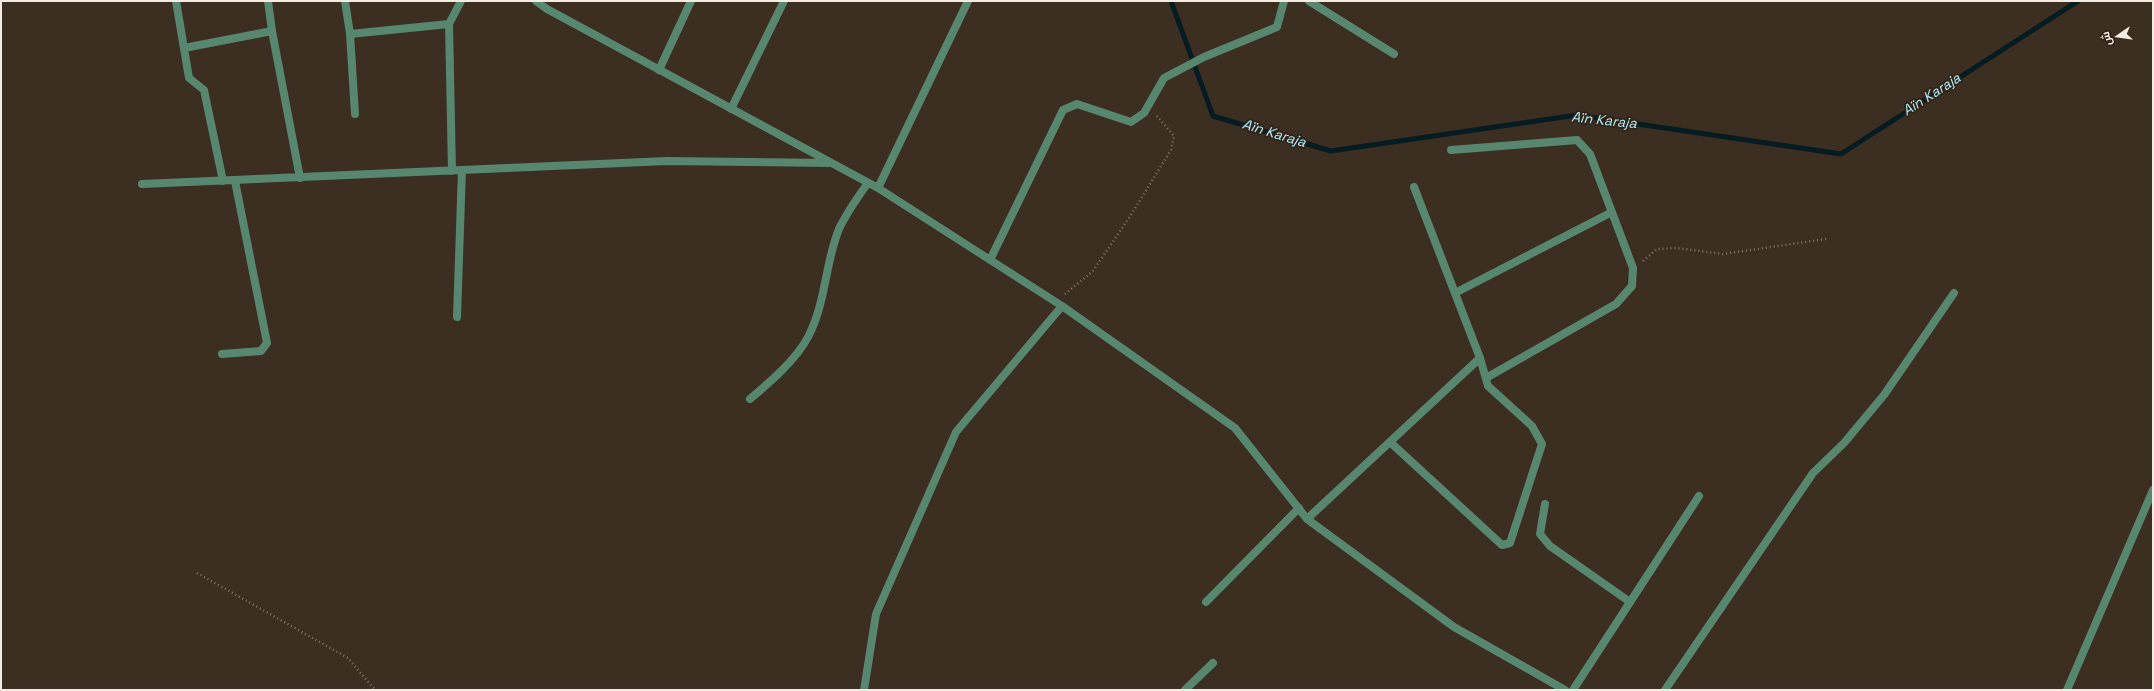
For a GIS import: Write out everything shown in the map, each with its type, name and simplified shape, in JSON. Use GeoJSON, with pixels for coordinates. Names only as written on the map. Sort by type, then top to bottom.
{"type":"FeatureCollection","features":[{"type":"Feature","properties":{"kind":"street"},"geometry":{"type":"LineString","coordinates":[[176,1],[190,78],[204,90],[222,181]]}},
{"type":"Feature","properties":{"kind":"street"},"geometry":{"type":"LineString","coordinates":[[268,1],[272,31],[300,178]]}},
{"type":"Feature","properties":{"kind":"street"},"geometry":{"type":"LineString","coordinates":[[345,1],[350,34],[355,114]]}},
{"type":"Feature","properties":{"kind":"street"},"geometry":{"type":"LineString","coordinates":[[452,171],[449,24],[461,1]]}},
{"type":"Feature","properties":{"kind":"street"},"geometry":{"type":"LineString","coordinates":[[536,1],[547,9],[878,188],[1059,304],[1235,428],[1307,519],[1454,627],[1565,690]]}},
{"type":"Feature","properties":{"kind":"street"},"geometry":{"type":"LineString","coordinates":[[659,70],[691,1]]}},
{"type":"Feature","properties":{"kind":"street"},"geometry":{"type":"LineString","coordinates":[[731,109],[784,1]]}},
{"type":"Feature","properties":{"kind":"street"},"geometry":{"type":"LineString","coordinates":[[878,188],[968,1]]}},
{"type":"Feature","properties":{"kind":"street"},"geometry":{"type":"LineString","coordinates":[[990,260],[1063,110],[1077,104],[1131,122],[1144,113],[1164,78],[1170,74],[1204,57],[1277,27],[1284,1]]}},
{"type":"Feature","properties":{"kind":"street"},"geometry":{"type":"LineString","coordinates":[[1309,1],[1394,54]]}},
{"type":"Feature","properties":{"kind":"street"},"geometry":{"type":"LineString","coordinates":[[350,34],[449,24]]}},
{"type":"Feature","properties":{"kind":"street"},"geometry":{"type":"LineString","coordinates":[[184,48],[272,31]]}},
{"type":"Feature","properties":{"kind":"street"},"geometry":{"type":"LineString","coordinates":[[1452,150],[1577,140],[1590,154],[1633,268],[1632,286],[1616,304],[1486,378]]}},
{"type":"Feature","properties":{"kind":"street"},"geometry":{"type":"LineString","coordinates":[[142,184],[667,161],[832,163]]}},
{"type":"Feature","properties":{"kind":"street"},"geometry":{"type":"LineString","coordinates":[[457,317],[462,170]]}},
{"type":"Feature","properties":{"kind":"street"},"geometry":{"type":"LineString","coordinates":[[222,354],[261,351],[267,343],[235,181]]}},
{"type":"Feature","properties":{"kind":"street"},"geometry":{"type":"LineString","coordinates":[[750,399],[777,376],[808,338],[820,307],[839,230],[849,210],[868,183]]}},
{"type":"Feature","properties":{"kind":"street"},"geometry":{"type":"LineString","coordinates":[[1390,442],[1502,545],[1510,543],[1542,444],[1532,426],[1488,386],[1480,358],[1414,187]]}},
{"type":"Feature","properties":{"kind":"street"},"geometry":{"type":"LineString","coordinates":[[1455,293],[1612,212]]}},
{"type":"Feature","properties":{"kind":"street"},"geometry":{"type":"LineString","coordinates":[[1664,690],[1812,473],[1844,443],[1884,395],[1954,293]]}},
{"type":"Feature","properties":{"kind":"street"},"geometry":{"type":"LineString","coordinates":[[864,690],[876,614],[956,432],[1059,304]]}},
{"type":"Feature","properties":{"kind":"street"},"geometry":{"type":"LineString","coordinates":[[1307,519],[1480,358]]}},
{"type":"Feature","properties":{"kind":"street"},"geometry":{"type":"LineString","coordinates":[[2067,690],[2153,490]]}},
{"type":"Feature","properties":{"kind":"street"},"geometry":{"type":"LineString","coordinates":[[1573,690],[1699,496]]}},
{"type":"Feature","properties":{"kind":"street"},"geometry":{"type":"LineString","coordinates":[[1545,504],[1540,534],[1550,546],[1630,602]]}},
{"type":"Feature","properties":{"kind":"street"},"geometry":{"type":"LineString","coordinates":[[1206,602],[1299,508]]}},
{"type":"Feature","properties":{"kind":"street"},"geometry":{"type":"LineString","coordinates":[[1185,690],[1213,663]]}},
{"type":"Feature","properties":{"kind":"path"},"geometry":{"type":"LineString","coordinates":[[1059,304],[1093,271],[1129,218],[1171,150],[1174,136],[1148,106]]}},
{"type":"Feature","properties":{"kind":"path"},"geometry":{"type":"LineString","coordinates":[[1633,268],[1657,249],[1676,248],[1723,254],[1826,239]]}},
{"type":"Feature","properties":{"kind":"path"},"geometry":{"type":"LineString","coordinates":[[197,573],[348,658],[375,690]]}},
{"type":"Feature","properties":{"kind":"waterway","name":"Aïn Karaja"},"geometry":{"type":"LineString","coordinates":[[1171,1],[1213,116],[1331,151],[1577,115],[1841,154],[2078,1]]}}]}
